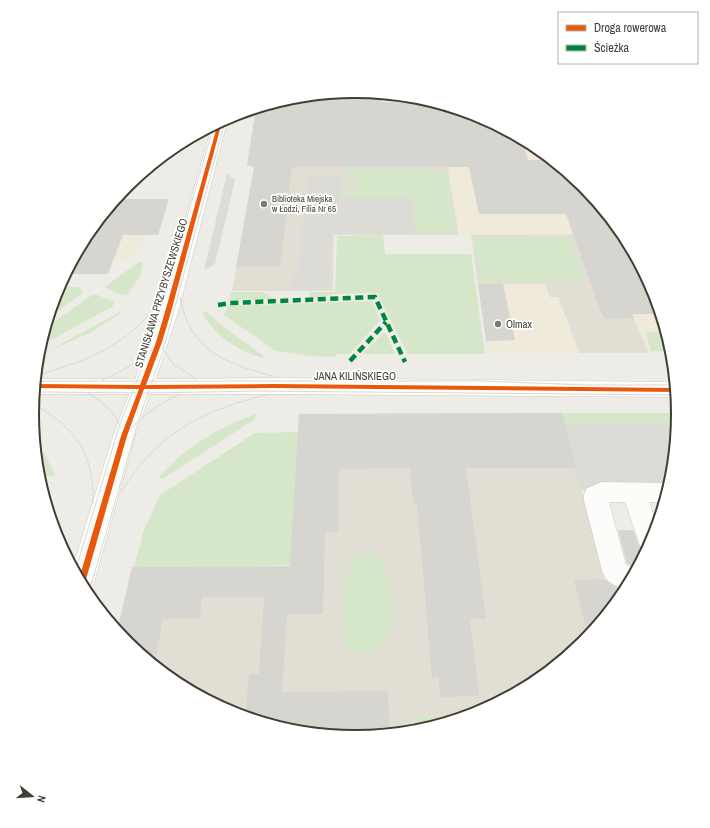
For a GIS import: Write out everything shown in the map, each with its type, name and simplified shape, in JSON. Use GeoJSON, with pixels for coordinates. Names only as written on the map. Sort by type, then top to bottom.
{"type":"FeatureCollection","features":[{"type":"Feature","properties":{"kind":"street","name":"STANISŁAWA PRZYBYSZEWSKIEGO"},"geometry":{"type":"LineString","coordinates":[[83,576],[124,436],[143,387],[168,312],[218,130]]}},
{"type":"Feature","properties":{"kind":"street","name":"JANA KILIŃSKIEGO"},"geometry":{"type":"LineString","coordinates":[[41,386],[273,386],[670,390]]}},
{"type":"Feature","properties":{"kind":"street"},"geometry":{"type":"LineString","coordinates":[[626,576],[620,576],[615,571],[596,500],[596,494],[602,492],[661,492]]}},
{"type":"Feature","properties":{"kind":"street"},"geometry":{"type":"LineString","coordinates":[[634,492],[647,534]]}},
{"type":"Feature","properties":{"kind":"shaded area"},"geometry":{"type":"Polygon","coordinates":[[[370,99],[394,101],[437,109],[476,122],[513,140],[547,163],[563,176],[586,199],[592,234],[459,235],[448,167],[255,167],[247,165],[252,142],[370,102],[370,99]]]}},
{"type":"Feature","properties":{"kind":"shaded area"},"geometry":{"type":"Polygon","coordinates":[[[255,167],[448,167],[459,235],[334,235],[333,291],[232,291],[255,167]]]}},
{"type":"Feature","properties":{"kind":"shaded area"},"geometry":{"type":"Polygon","coordinates":[[[227,174],[235,180],[215,264],[204,270],[227,174]]]}},
{"type":"Feature","properties":{"kind":"shaded area"},"geometry":{"type":"Polygon","coordinates":[[[308,176],[341,176],[340,198],[413,198],[415,233],[332,234],[330,289],[291,289],[292,277],[298,269],[308,176]]]}},
{"type":"Feature","properties":{"kind":"shaded area"},"geometry":{"type":"Polygon","coordinates":[[[94,235],[147,235],[135,255],[125,259],[113,260],[107,274],[72,274],[94,235]]]}},
{"type":"Feature","properties":{"kind":"shaded area"},"geometry":{"type":"Polygon","coordinates":[[[471,235],[598,235],[649,353],[579,353],[558,297],[549,297],[545,284],[478,284],[471,235]]]}},
{"type":"Feature","properties":{"kind":"shaded area"},"geometry":{"type":"Polygon","coordinates":[[[623,247],[647,293],[665,352],[649,353],[621,289],[623,247]]]}},
{"type":"Feature","properties":{"kind":"shaded area"},"geometry":{"type":"Polygon","coordinates":[[[478,284],[545,284],[549,297],[558,297],[579,353],[489,354],[478,284]]]}},
{"type":"Feature","properties":{"kind":"shaded area"},"geometry":{"type":"Polygon","coordinates":[[[562,413],[610,601],[593,622],[563,652],[531,677],[513,688],[476,706],[417,724],[355,730],[293,724],[234,706],[197,688],[163,665],[147,652],[127,632],[132,569],[134,567],[290,566],[299,414],[562,413]]]}},
{"type":"Feature","properties":{"kind":"shaded area"},"geometry":{"type":"Polygon","coordinates":[[[564,424],[670,425],[668,455],[661,492],[602,492],[581,490],[564,424]]]}},
{"type":"Feature","properties":{"kind":"green space"},"geometry":{"type":"Polygon","coordinates":[[[347,169],[447,171],[457,234],[415,233],[412,198],[339,198],[340,191],[355,187],[359,183],[359,178],[347,178],[347,169]]]}},
{"type":"Feature","properties":{"kind":"green space"},"geometry":{"type":"Polygon","coordinates":[[[383,235],[385,254],[471,254],[485,354],[408,354],[377,293],[333,294],[320,298],[310,297],[310,292],[335,292],[337,236],[383,235]]]}},
{"type":"Feature","properties":{"kind":"green space"},"geometry":{"type":"Polygon","coordinates":[[[474,236],[569,237],[585,282],[479,282],[474,236]]]}},
{"type":"Feature","properties":{"kind":"green space"},"geometry":{"type":"Polygon","coordinates":[[[139,262],[143,262],[140,273],[142,273],[128,294],[121,295],[106,288],[106,286],[139,262]]]}},
{"type":"Feature","properties":{"kind":"green space"},"geometry":{"type":"Polygon","coordinates":[[[66,287],[80,287],[83,293],[56,312],[66,287]]]}},
{"type":"Feature","properties":{"kind":"green space"},"geometry":{"type":"Polygon","coordinates":[[[231,292],[263,292],[274,299],[230,300],[231,292]]]}},
{"type":"Feature","properties":{"kind":"green space"},"geometry":{"type":"Polygon","coordinates":[[[92,295],[98,295],[114,302],[113,306],[51,340],[48,339],[53,323],[92,295]]]}},
{"type":"Feature","properties":{"kind":"green space"},"geometry":{"type":"Polygon","coordinates":[[[372,301],[380,320],[350,354],[338,354],[333,357],[310,356],[276,351],[224,315],[228,306],[372,301]]]}},
{"type":"Feature","properties":{"kind":"green space"},"geometry":{"type":"Polygon","coordinates":[[[122,312],[92,332],[48,351],[122,312]]]}},
{"type":"Feature","properties":{"kind":"green space"},"geometry":{"type":"Polygon","coordinates":[[[207,312],[221,325],[264,356],[263,358],[244,351],[228,342],[214,329],[202,313],[207,312]]]}},
{"type":"Feature","properties":{"kind":"green space"},"geometry":{"type":"Polygon","coordinates":[[[660,331],[665,351],[651,351],[646,332],[660,331]]]}},
{"type":"Feature","properties":{"kind":"green space"},"geometry":{"type":"Polygon","coordinates":[[[384,333],[386,334],[395,354],[362,354],[384,333]]]}},
{"type":"Feature","properties":{"kind":"green space"},"geometry":{"type":"Polygon","coordinates":[[[562,413],[671,413],[670,425],[564,424],[562,413]]]}},
{"type":"Feature","properties":{"kind":"green space"},"geometry":{"type":"Polygon","coordinates":[[[256,414],[255,419],[164,478],[158,478],[180,457],[202,440],[227,426],[256,414]]]}},
{"type":"Feature","properties":{"kind":"green space"},"geometry":{"type":"Polygon","coordinates":[[[298,432],[291,565],[134,567],[144,530],[160,495],[255,433],[298,432]]]}},
{"type":"Feature","properties":{"kind":"green space"},"geometry":{"type":"Polygon","coordinates":[[[42,451],[45,455],[56,476],[45,476],[42,451]]]}},
{"type":"Feature","properties":{"kind":"green space"},"geometry":{"type":"Polygon","coordinates":[[[371,553],[383,561],[394,597],[394,621],[379,647],[362,653],[347,647],[344,614],[345,588],[351,567],[358,558],[371,553]]]}},
{"type":"Feature","properties":{"kind":"green space"},"geometry":{"type":"Polygon","coordinates":[[[414,714],[442,717],[417,724],[406,726],[414,714]]]}},
{"type":"Feature","properties":{"kind":"building"},"geometry":{"type":"Polygon","coordinates":[[[334,99],[376,99],[381,100],[381,102],[417,104],[457,115],[495,131],[524,147],[528,160],[543,160],[563,176],[593,206],[618,238],[629,256],[647,293],[655,314],[632,314],[634,318],[605,319],[599,307],[566,214],[479,214],[469,167],[292,167],[280,267],[236,267],[254,167],[247,165],[255,114],[293,104],[334,99]]]}},
{"type":"Feature","properties":{"kind":"building"},"geometry":{"type":"Polygon","coordinates":[[[124,199],[169,199],[158,235],[123,235],[108,274],[72,274],[92,238],[124,199]]]}},
{"type":"Feature","properties":{"kind":"building","name":"Olmax"},"geometry":{"type":"Polygon","coordinates":[[[478,284],[503,284],[515,340],[486,341],[478,284]]]}},
{"type":"Feature","properties":{"kind":"building"},"geometry":{"type":"Polygon","coordinates":[[[562,413],[576,468],[466,468],[486,619],[470,619],[479,696],[441,697],[438,677],[432,678],[417,503],[413,504],[410,468],[339,469],[338,531],[325,532],[323,614],[287,614],[282,692],[388,691],[390,728],[355,730],[314,727],[293,724],[246,710],[249,674],[259,674],[264,597],[202,597],[200,618],[163,619],[155,659],[119,624],[132,567],[290,566],[299,414],[562,413]]]}},
{"type":"Feature","properties":{"kind":"building"},"geometry":{"type":"Polygon","coordinates":[[[618,530],[633,530],[640,549],[632,565],[627,564],[618,530]]]}},
{"type":"Feature","properties":{"kind":"building"},"geometry":{"type":"Polygon","coordinates":[[[605,579],[614,586],[620,587],[586,629],[574,580],[605,579]]]}},
{"type":"Feature","properties":{"kind":"tram line"},"geometry":{"type":"LineString","coordinates":[[163,349],[224,127]]}},
{"type":"Feature","properties":{"kind":"tram line"},"geometry":{"type":"LineString","coordinates":[[148,352],[212,133]]}},
{"type":"Feature","properties":{"kind":"tram line"},"geometry":{"type":"LineString","coordinates":[[180,297],[185,315],[192,330],[201,342],[212,352],[225,360],[240,366],[273,376]]}},
{"type":"Feature","properties":{"kind":"tram line"},"geometry":{"type":"LineString","coordinates":[[42,373],[72,364],[105,350],[135,329],[160,301]]}},
{"type":"Feature","properties":{"kind":"tram line"},"geometry":{"type":"LineString","coordinates":[[148,352],[165,333]]}},
{"type":"Feature","properties":{"kind":"tram line"},"geometry":{"type":"LineString","coordinates":[[152,381],[163,349]]}},
{"type":"Feature","properties":{"kind":"tram line"},"geometry":{"type":"LineString","coordinates":[[163,349],[173,364],[196,379]]}},
{"type":"Feature","properties":{"kind":"tram line"},"geometry":{"type":"LineString","coordinates":[[102,380],[121,371],[148,352]]}},
{"type":"Feature","properties":{"kind":"tram line"},"geometry":{"type":"LineString","coordinates":[[137,381],[148,352]]}},
{"type":"Feature","properties":{"kind":"tram line"},"geometry":{"type":"LineString","coordinates":[[41,381],[137,381]]}},
{"type":"Feature","properties":{"kind":"tram line"},"geometry":{"type":"LineString","coordinates":[[132,393],[137,381]]}},
{"type":"Feature","properties":{"kind":"tram line"},"geometry":{"type":"LineString","coordinates":[[137,381],[152,381]]}},
{"type":"Feature","properties":{"kind":"tram line"},"geometry":{"type":"LineString","coordinates":[[148,393],[152,381]]}},
{"type":"Feature","properties":{"kind":"tram line"},"geometry":{"type":"LineString","coordinates":[[152,381],[482,381],[587,385],[669,385]]}},
{"type":"Feature","properties":{"kind":"tram line"},"geometry":{"type":"LineString","coordinates":[[148,393],[259,391],[670,395]]}},
{"type":"Feature","properties":{"kind":"tram line"},"geometry":{"type":"LineString","coordinates":[[40,392],[132,393]]}},
{"type":"Feature","properties":{"kind":"tram line"},"geometry":{"type":"LineString","coordinates":[[88,393],[108,408],[120,425]]}},
{"type":"Feature","properties":{"kind":"tram line"},"geometry":{"type":"LineString","coordinates":[[120,425],[132,393]]}},
{"type":"Feature","properties":{"kind":"tram line"},"geometry":{"type":"LineString","coordinates":[[132,393],[148,393]]}},
{"type":"Feature","properties":{"kind":"tram line"},"geometry":{"type":"LineString","coordinates":[[139,421],[148,393]]}},
{"type":"Feature","properties":{"kind":"tram line"},"geometry":{"type":"LineString","coordinates":[[139,421],[152,409],[180,394]]}},
{"type":"Feature","properties":{"kind":"tram line"},"geometry":{"type":"LineString","coordinates":[[121,493],[134,473],[149,455],[165,440],[182,428],[221,408],[266,395]]}},
{"type":"Feature","properties":{"kind":"tram line"},"geometry":{"type":"LineString","coordinates":[[39,408],[61,422],[80,444],[91,471],[93,504]]}},
{"type":"Feature","properties":{"kind":"tram line"},"geometry":{"type":"LineString","coordinates":[[92,582],[139,421]]}},
{"type":"Feature","properties":{"kind":"tram line"},"geometry":{"type":"LineString","coordinates":[[117,447],[139,421]]}},
{"type":"Feature","properties":{"kind":"tram line"},"geometry":{"type":"LineString","coordinates":[[77,565],[120,425]]}},
{"type":"Feature","properties":{"kind":"tram line"},"geometry":{"type":"LineString","coordinates":[[90,587],[92,581]]}},
{"type":"Feature","properties":{"kind":"marked path"},"geometry":{"type":"LineString","coordinates":[[218,305],[230,303],[375,297],[405,362]]}},
{"type":"Feature","properties":{"kind":"marked path"},"geometry":{"type":"LineString","coordinates":[[350,361],[386,322]]}},
{"type":"Feature","properties":{"kind":"cycle path"},"geometry":{"type":"LineString","coordinates":[[83,576],[124,436],[159,342],[218,130]]}},
{"type":"Feature","properties":{"kind":"cycle path"},"geometry":{"type":"LineString","coordinates":[[41,386],[273,386],[670,390]]}},
{"type":"Feature","properties":{"kind":"place","name":"Biblioteka Miejska w Łodzi, Filia Nr 65"},"geometry":{"type":"Point","coordinates":[264,204]}},
{"type":"Feature","properties":{"kind":"place","name":"Olmax"},"geometry":{"type":"Point","coordinates":[498,324]}}]}
